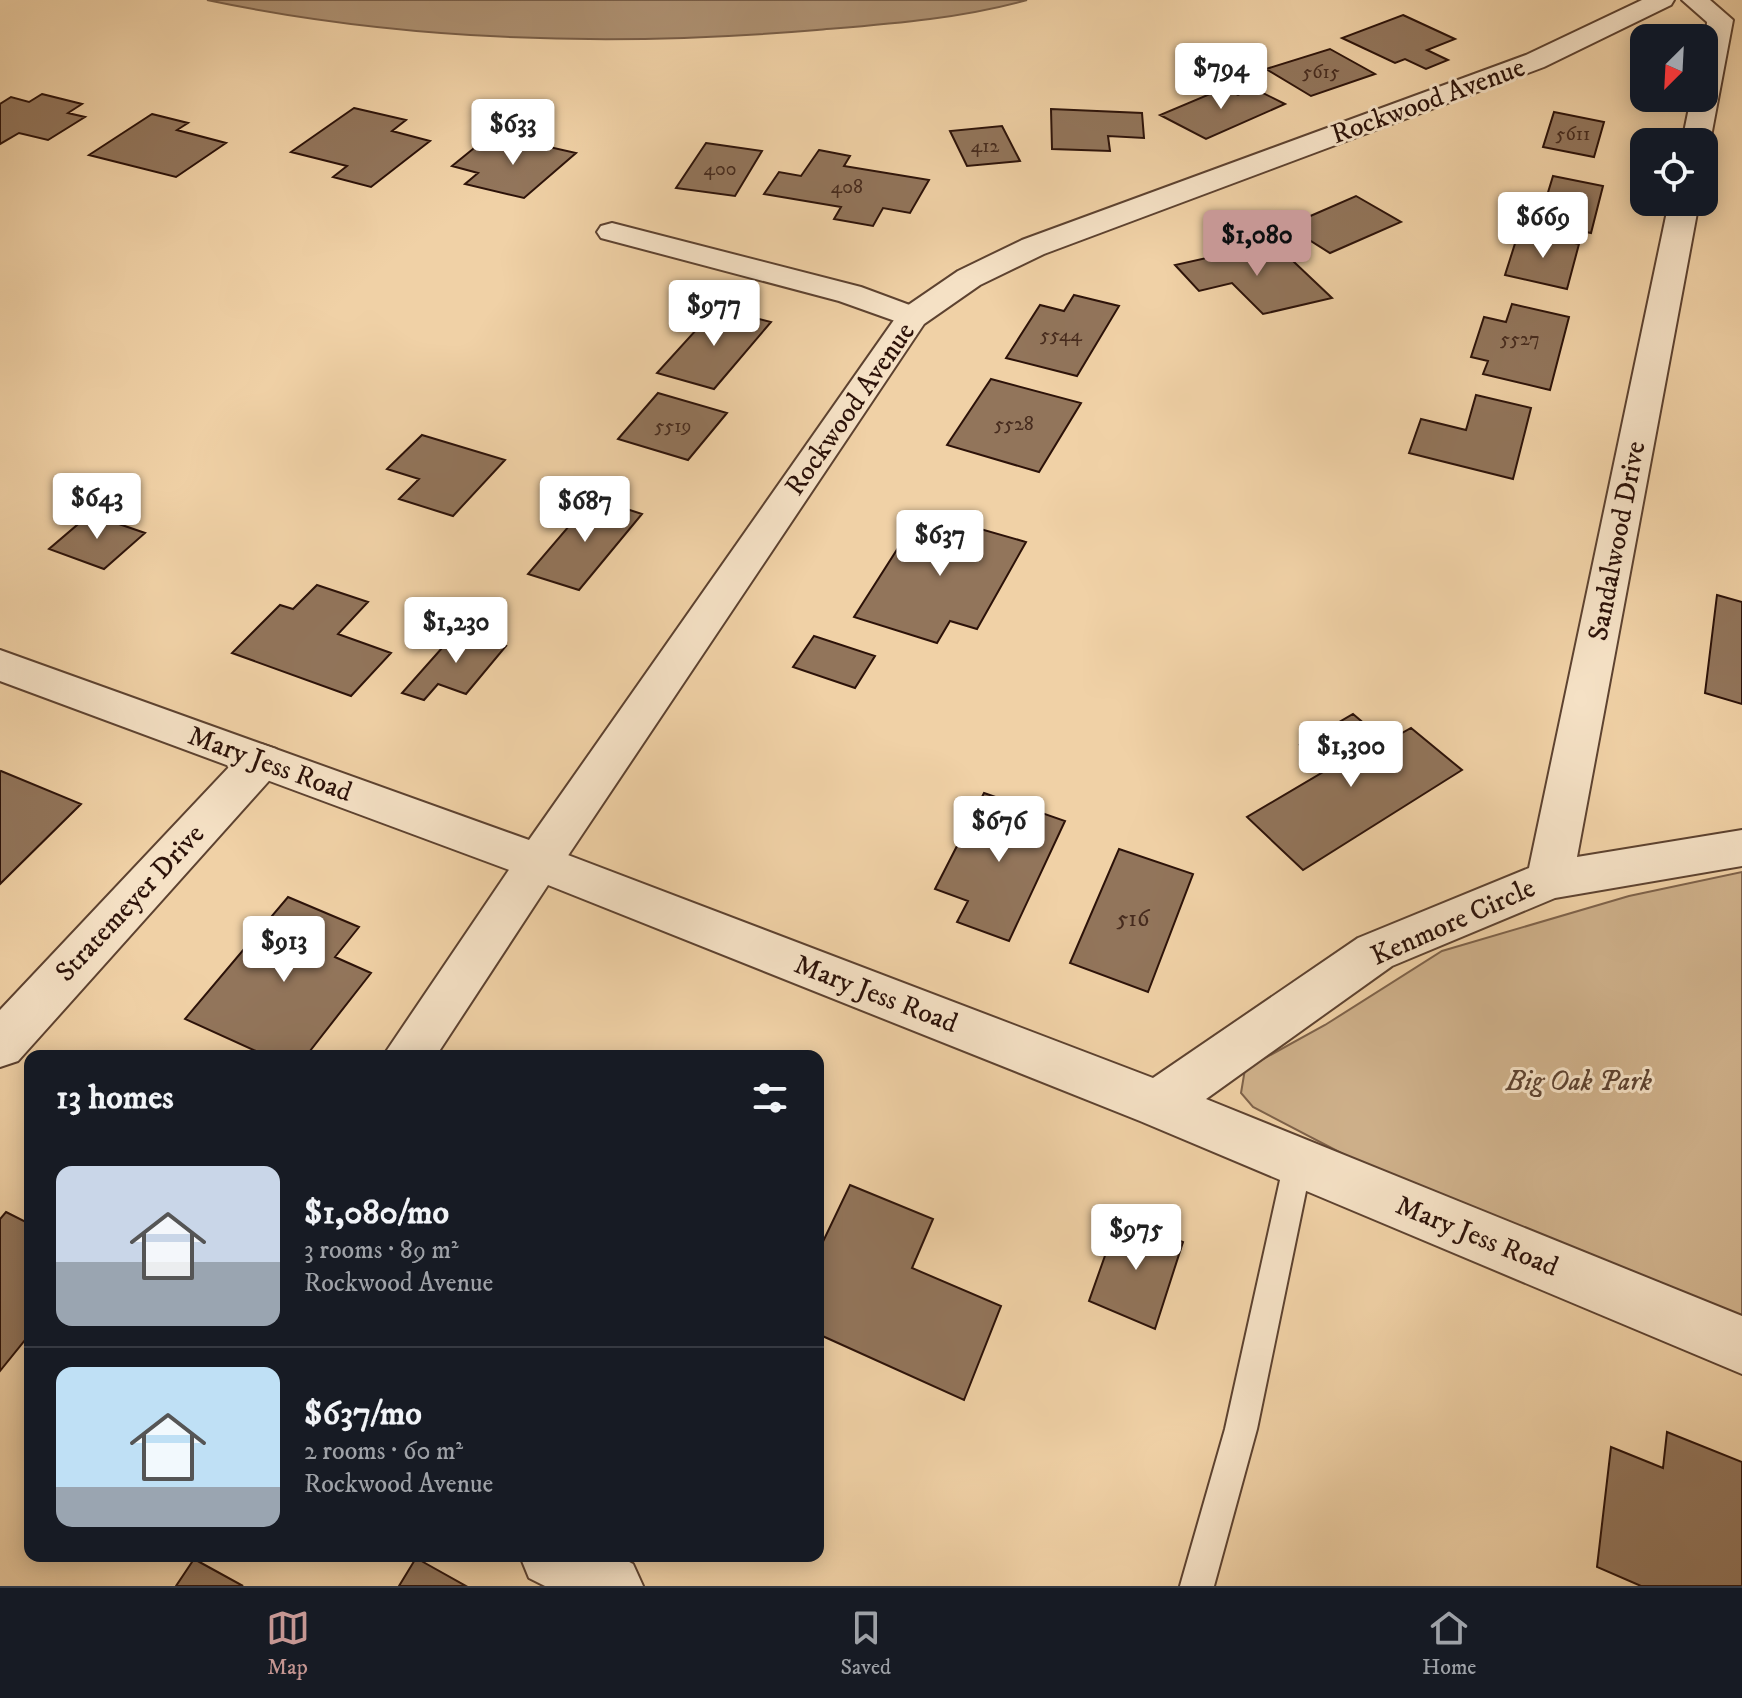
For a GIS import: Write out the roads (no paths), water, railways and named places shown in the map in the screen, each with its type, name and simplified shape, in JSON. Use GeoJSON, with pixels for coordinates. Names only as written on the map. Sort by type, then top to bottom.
{"type":"FeatureCollection","features":[{"type":"Feature","properties":{"kind":"street","name":"Rockwood Avenue"},"geometry":{"type":"LineString","coordinates":[[412,1050],[912,317],[969,278],[1033,247],[1535,61],[1662,0]]}},
{"type":"Feature","properties":{"kind":"street"},"geometry":{"type":"LineString","coordinates":[[1694,0],[1720,20],[1699,128]]}},
{"type":"Feature","properties":{"kind":"street"},"geometry":{"type":"LineString","coordinates":[[1724,0],[1742,4]]}},
{"type":"Feature","properties":{"kind":"street","name":"Sandalwood Drive"},"geometry":{"type":"LineString","coordinates":[[1550,880],[1681,216]]}},
{"type":"Feature","properties":{"kind":"street"},"geometry":{"type":"LineString","coordinates":[[612,232],[850,294],[912,317]]}},
{"type":"Feature","properties":{"kind":"street","name":"Mary Jess Road"},"geometry":{"type":"LineString","coordinates":[[0,665],[539,862],[1158,1104],[1742,1345]]}},
{"type":"Feature","properties":{"kind":"street","name":"Stratemeyer Drive"},"geometry":{"type":"LineString","coordinates":[[0,1045],[261,761]]}},
{"type":"Feature","properties":{"kind":"street","name":"Kenmore Circle"},"geometry":{"type":"LineString","coordinates":[[1158,1104],[1375,952],[1550,880],[1742,848]]}},
{"type":"Feature","properties":{"kind":"street"},"geometry":{"type":"LineString","coordinates":[[563,1562],[611,1586]]}},
{"type":"Feature","properties":{"kind":"lane"},"geometry":{"type":"LineString","coordinates":[[1197,1586],[1241,1429],[1298,1162]]}},
{"type":"Feature","properties":{"kind":"park label","name":"Big Oak Park"},"geometry":{"type":"Point","coordinates":[1579,1081]}}]}
